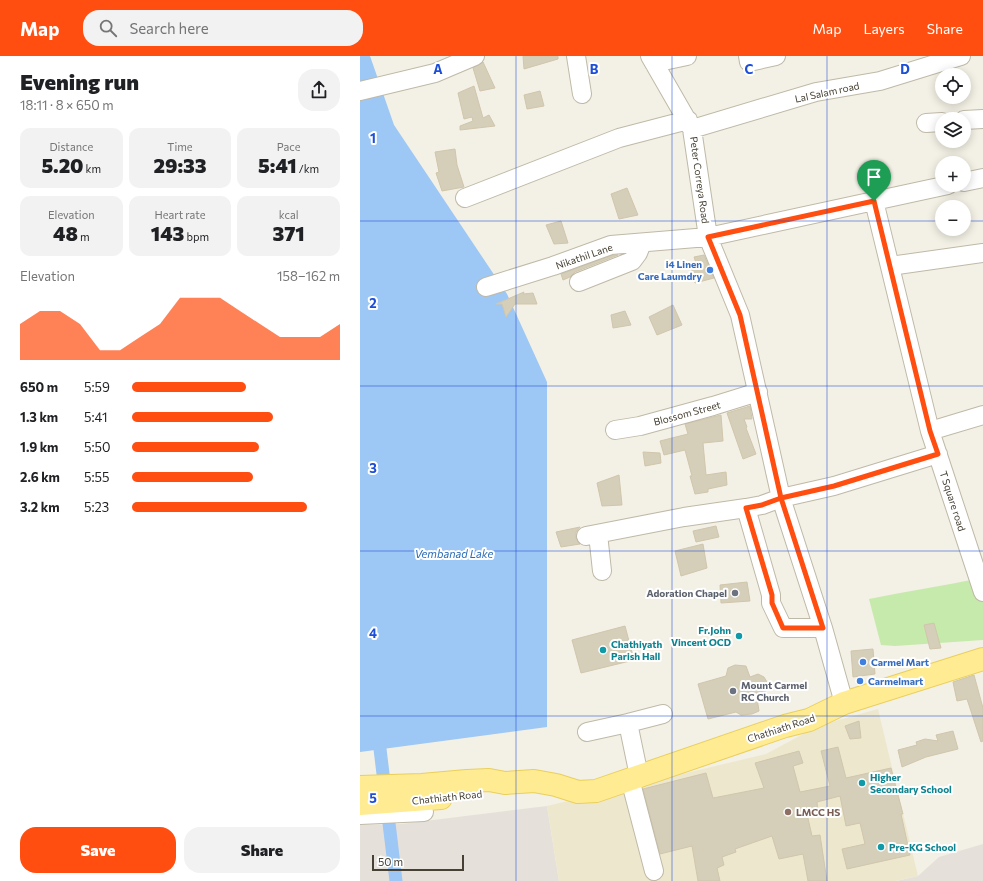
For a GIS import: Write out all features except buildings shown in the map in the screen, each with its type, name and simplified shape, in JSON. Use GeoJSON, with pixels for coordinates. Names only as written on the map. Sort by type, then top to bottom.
{"type":"FeatureCollection","features":[{"type":"Feature","properties":{"kind":"main road","name":"Chathiath Road"},"geometry":{"type":"LineString","coordinates":[[366,802],[414,800],[489,780],[505,783],[534,781],[556,785],[578,792],[596,791],[785,726],[810,720],[844,703],[983,659]]}},
{"type":"Feature","properties":{"kind":"street"},"geometry":{"type":"LineString","coordinates":[[360,91],[435,73],[475,56]]}},
{"type":"Feature","properties":{"kind":"street"},"geometry":{"type":"LineString","coordinates":[[576,56],[582,94]]}},
{"type":"Feature","properties":{"kind":"street"},"geometry":{"type":"LineString","coordinates":[[652,60],[687,56]]}},
{"type":"Feature","properties":{"kind":"street"},"geometry":{"type":"LineString","coordinates":[[748,56],[749,62],[776,56]]}},
{"type":"Feature","properties":{"kind":"street","name":"Lal Salam road"},"geometry":{"type":"LineString","coordinates":[[465,198],[619,138],[690,124],[816,92],[880,81],[961,56]]}},
{"type":"Feature","properties":{"kind":"street","name":"Peter Correya Road"},"geometry":{"type":"LineString","coordinates":[[652,60],[690,124],[708,237],[740,315],[781,498],[823,628],[844,703]]}},
{"type":"Feature","properties":{"kind":"street"},"geometry":{"type":"LineString","coordinates":[[971,120],[983,119]]}},
{"type":"Feature","properties":{"kind":"street"},"geometry":{"type":"LineString","coordinates":[[971,181],[983,178]]}},
{"type":"Feature","properties":{"kind":"street","name":"Nikathil Lane"},"geometry":{"type":"LineString","coordinates":[[486,287],[553,266],[611,245],[708,237],[935,188]]}},
{"type":"Feature","properties":{"kind":"street","name":"T Square road"},"geometry":{"type":"LineString","coordinates":[[874,201],[930,431],[983,592]]}},
{"type":"Feature","properties":{"kind":"street"},"geometry":{"type":"LineString","coordinates":[[579,282],[632,261],[638,253],[642,243]]}},
{"type":"Feature","properties":{"kind":"street"},"geometry":{"type":"LineString","coordinates":[[890,266],[983,253]]}},
{"type":"Feature","properties":{"kind":"street","name":"Blossom Street"},"geometry":{"type":"LineString","coordinates":[[615,430],[640,426],[758,392]]}},
{"type":"Feature","properties":{"kind":"street"},"geometry":{"type":"LineString","coordinates":[[930,431],[983,416]]}},
{"type":"Feature","properties":{"kind":"street"},"geometry":{"type":"LineString","coordinates":[[602,571],[592,535],[684,517],[762,505],[781,498],[834,486],[938,454]]}},
{"type":"Feature","properties":{"kind":"street"},"geometry":{"type":"LineString","coordinates":[[746,508],[772,595],[772,603],[783,628],[823,628]]}},
{"type":"Feature","properties":{"kind":"street"},"geometry":{"type":"LineString","coordinates":[[587,732],[663,714]]}},
{"type":"Feature","properties":{"kind":"street"},"geometry":{"type":"LineString","coordinates":[[628,723],[635,777],[654,871]]}},
{"type":"Feature","properties":{"kind":"shaded area"},"geometry":{"type":"Polygon","coordinates":[[[878,709],[918,876],[896,881],[559,881],[547,806],[766,754],[805,733],[835,721],[878,709]]]}},
{"type":"Feature","properties":{"kind":"shaded area"},"geometry":{"type":"Polygon","coordinates":[[[547,806],[559,881],[360,881],[360,825],[401,824],[547,806]]]}},
{"type":"Feature","properties":{"kind":"shaded area"},"geometry":{"type":"Polygon","coordinates":[[[983,844],[983,881],[896,881],[918,876],[939,857],[983,844]]]}},
{"type":"Feature","properties":{"kind":"green space"},"geometry":{"type":"Polygon","coordinates":[[[981,578],[983,582],[983,640],[895,646],[881,645],[869,599],[981,578]]]}},
{"type":"Feature","properties":{"kind":"water","name":"Vembanad Lake"},"geometry":{"type":"Polygon","coordinates":[[[360,56],[370,56],[394,125],[507,294],[547,382],[547,727],[360,752],[360,56]]]}},
{"type":"Feature","properties":{"kind":"waterway"},"geometry":{"type":"LineString","coordinates":[[380,749],[396,881]]}},
{"type":"Feature","properties":{"kind":"place","name":"i4 Linen Care Laumdry"},"geometry":{"type":"Point","coordinates":[710,270]}},
{"type":"Feature","properties":{"kind":"place","name":"Adoration Chapel"},"geometry":{"type":"Point","coordinates":[735,593]}},
{"type":"Feature","properties":{"kind":"place","name":"Fr.John Vincent OCD"},"geometry":{"type":"Point","coordinates":[739,636]}},
{"type":"Feature","properties":{"kind":"place","name":"Chathiyath Parish Hall"},"geometry":{"type":"Point","coordinates":[603,650]}},
{"type":"Feature","properties":{"kind":"place","name":"Carmel Mart"},"geometry":{"type":"Point","coordinates":[863,662]}},
{"type":"Feature","properties":{"kind":"place","name":"Carmelmart"},"geometry":{"type":"Point","coordinates":[860,681]}},
{"type":"Feature","properties":{"kind":"place","name":"Mount Carmel RC Church"},"geometry":{"type":"Point","coordinates":[733,691]}},
{"type":"Feature","properties":{"kind":"place","name":"Higher Secondary School"},"geometry":{"type":"Point","coordinates":[862,783]}},
{"type":"Feature","properties":{"kind":"place","name":"LMCC HS"},"geometry":{"type":"Point","coordinates":[788,812]}},
{"type":"Feature","properties":{"kind":"place","name":"Pre-KG School"},"geometry":{"type":"Point","coordinates":[881,847]}},
{"type":"Feature","properties":{"kind":"route"},"geometry":{"type":"LineString","coordinates":[[874,201],[708,237],[740,315],[769,437],[781,498],[823,628],[783,628],[772,603],[772,595],[746,508],[762,505],[781,498],[834,486],[938,454],[930,431],[874,201]]}}]}
